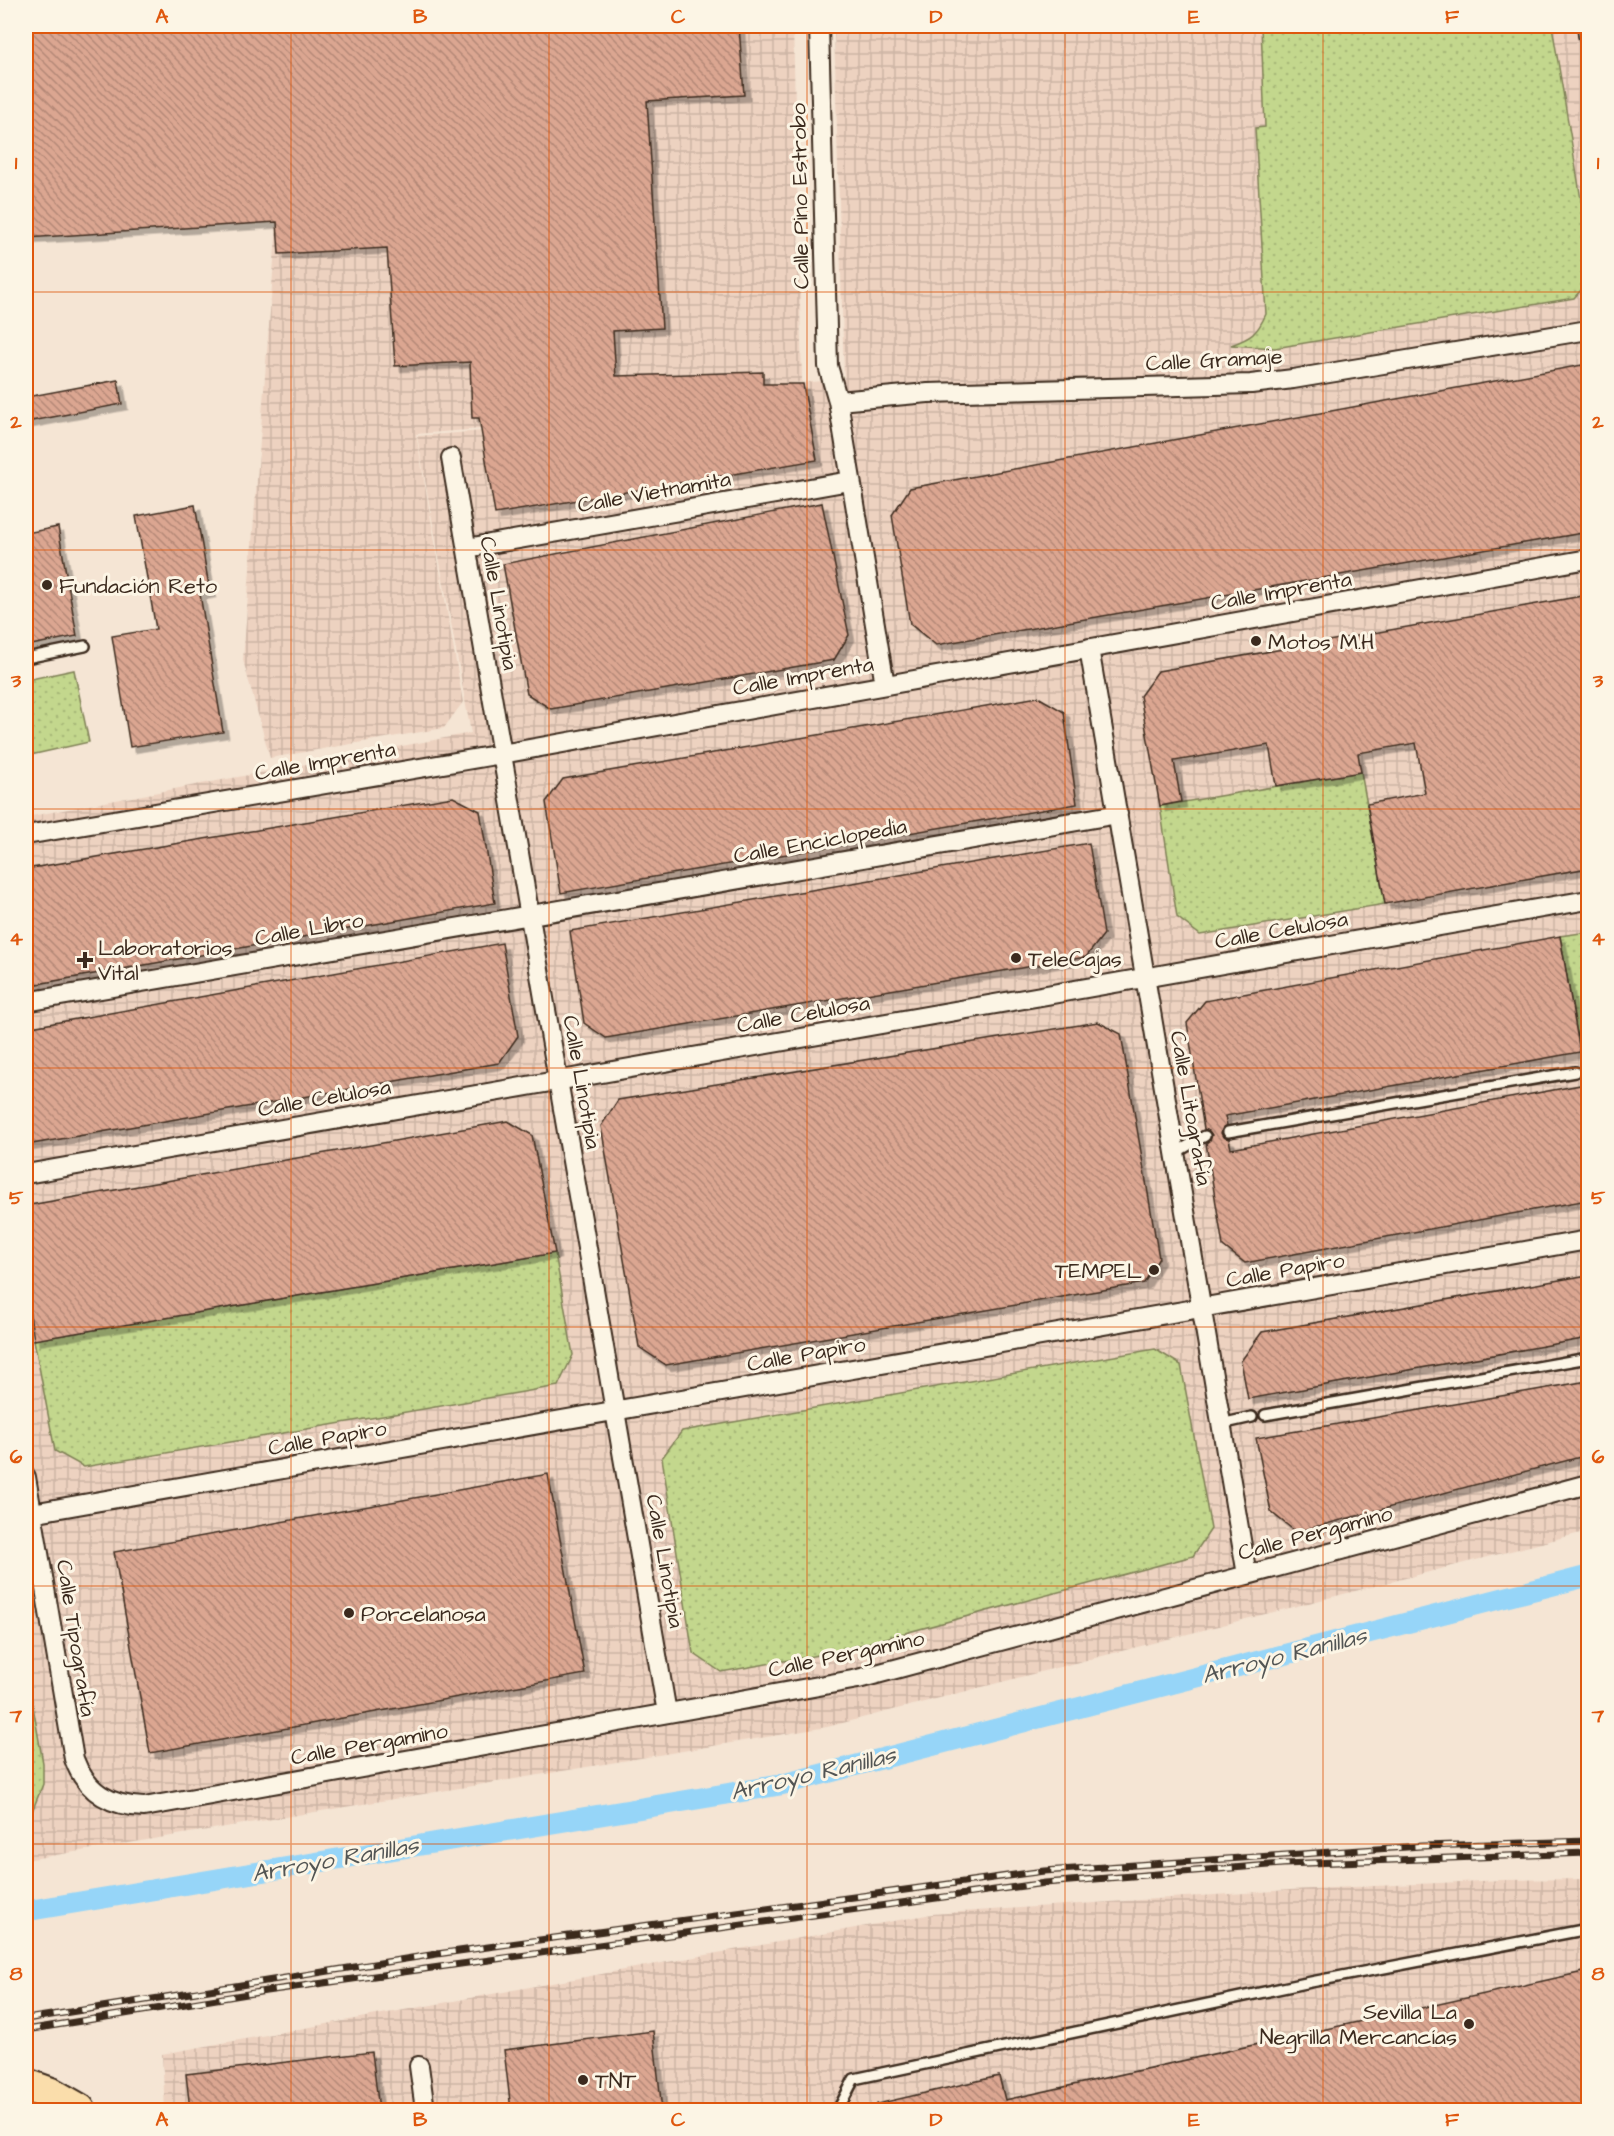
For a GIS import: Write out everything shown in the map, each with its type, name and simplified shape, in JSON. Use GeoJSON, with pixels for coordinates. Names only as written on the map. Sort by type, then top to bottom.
{"type":"FeatureCollection","features":[{"type":"Feature","properties":{"kind":"highway"},"geometry":{"type":"LineString","coordinates":[[26,2085],[51,2094],[79,2110]]}},
{"type":"Feature","properties":{"kind":"street","name":"Calle Pino Estrobo"},"geometry":{"type":"LineString","coordinates":[[819,26],[828,366],[838,401],[885,685]]}},
{"type":"Feature","properties":{"kind":"street"},"geometry":{"type":"LineString","coordinates":[[1587,26],[1588,35]]}},
{"type":"Feature","properties":{"kind":"street","name":"Calle Gramaje"},"geometry":{"type":"LineString","coordinates":[[838,401],[928,393],[1251,384],[1588,330]]}},
{"type":"Feature","properties":{"kind":"street","name":"Calle Linotipia"},"geometry":{"type":"LineString","coordinates":[[451,458],[667,1713]]}},
{"type":"Feature","properties":{"kind":"street","name":"Calle Vietnamita"},"geometry":{"type":"LineString","coordinates":[[467,548],[850,481]]}},
{"type":"Feature","properties":{"kind":"street","name":"Calle Imprenta"},"geometry":{"type":"LineString","coordinates":[[26,835],[502,754],[1588,559]]}},
{"type":"Feature","properties":{"kind":"street","name":"Calle Litografía"},"geometry":{"type":"LineString","coordinates":[[1089,648],[1247,1575]]}},
{"type":"Feature","properties":{"kind":"street","name":"Calle Enciclopedia"},"geometry":{"type":"LineString","coordinates":[[530,915],[1118,813]]}},
{"type":"Feature","properties":{"kind":"street","name":"Calle Celulosa"},"geometry":{"type":"LineString","coordinates":[[26,1174],[1588,900]]}},
{"type":"Feature","properties":{"kind":"street","name":"Calle Libro"},"geometry":{"type":"LineString","coordinates":[[26,1002],[530,915]]}},
{"type":"Feature","properties":{"kind":"street","name":"Calle Papiro"},"geometry":{"type":"LineString","coordinates":[[32,1513],[1588,1240]]}},
{"type":"Feature","properties":{"kind":"street","name":"Calle Tipografía"},"geometry":{"type":"LineString","coordinates":[[26,1477],[74,1760],[84,1781],[103,1797]]}},
{"type":"Feature","properties":{"kind":"street","name":"Calle Pergamino"},"geometry":{"type":"LineString","coordinates":[[103,1797],[122,1805],[144,1807],[858,1679],[1588,1484]]}},
{"type":"Feature","properties":{"kind":"street"},"geometry":{"type":"LineString","coordinates":[[419,2066],[424,2110]]}},
{"type":"Feature","properties":{"kind":"lane"},"geometry":{"type":"LineString","coordinates":[[26,658],[85,646]]}},
{"type":"Feature","properties":{"kind":"lane"},"geometry":{"type":"LineString","coordinates":[[1228,1131],[1575,1072]]}},
{"type":"Feature","properties":{"kind":"lane"},"geometry":{"type":"LineString","coordinates":[[1175,1154],[1205,1136]]}},
{"type":"Feature","properties":{"kind":"lane"},"geometry":{"type":"LineString","coordinates":[[1265,1415],[1588,1358]]}},
{"type":"Feature","properties":{"kind":"lane"},"geometry":{"type":"LineString","coordinates":[[1221,1424],[1252,1417]]}},
{"type":"Feature","properties":{"kind":"lane"},"geometry":{"type":"LineString","coordinates":[[838,2110],[854,2079],[1311,1982],[1588,1929]]}},
{"type":"Feature","properties":{"kind":"shaded area"},"geometry":{"type":"Polygon","coordinates":[[[26,26],[793,26],[802,382],[778,384],[779,406],[416,434],[463,702],[444,728],[270,758],[243,660],[277,222],[26,238],[26,26]]]}},
{"type":"Feature","properties":{"kind":"shaded area"},"geometry":{"type":"Polygon","coordinates":[[[834,26],[1588,26],[1588,1531],[827,1727],[26,1860],[26,817],[471,733],[417,436],[780,409],[780,385],[844,379],[834,26]]]}},
{"type":"Feature","properties":{"kind":"shaded area"},"geometry":{"type":"Polygon","coordinates":[[[1588,1879],[1588,2110],[165,2110],[162,2054],[932,1914],[1290,1890],[1502,1880],[1588,1879]]]}},
{"type":"Feature","properties":{"kind":"green space"},"geometry":{"type":"Polygon","coordinates":[[[1261,26],[1552,26],[1588,241],[1588,282],[1574,298],[1275,348],[1231,345],[1253,334],[1266,314],[1255,128],[1265,127],[1261,26]]]}},
{"type":"Feature","properties":{"kind":"green space"},"geometry":{"type":"Polygon","coordinates":[[[74,670],[89,742],[26,756],[26,680],[74,670]]]}},
{"type":"Feature","properties":{"kind":"green space"},"geometry":{"type":"Polygon","coordinates":[[[1361,772],[1385,904],[1200,935],[1177,917],[1160,806],[1361,772]]]}},
{"type":"Feature","properties":{"kind":"green space"},"geometry":{"type":"Polygon","coordinates":[[[1588,932],[1588,1097],[1560,936],[1588,932]]]}},
{"type":"Feature","properties":{"kind":"green space"},"geometry":{"type":"Polygon","coordinates":[[[555,1253],[573,1355],[558,1386],[84,1467],[55,1451],[34,1340],[555,1253]]]}},
{"type":"Feature","properties":{"kind":"green space"},"geometry":{"type":"Polygon","coordinates":[[[1155,1349],[1181,1365],[1211,1529],[1193,1556],[830,1653],[721,1672],[693,1653],[662,1458],[682,1431],[1155,1349]]]}},
{"type":"Feature","properties":{"kind":"green space"},"geometry":{"type":"Polygon","coordinates":[[[26,1667],[43,1763],[43,1784],[31,1814],[26,1819],[26,1667]]]}},
{"type":"Feature","properties":{"kind":"building"},"geometry":{"type":"Polygon","coordinates":[[[26,26],[739,26],[744,95],[647,101],[662,328],[613,331],[616,376],[763,372],[763,384],[803,384],[817,460],[495,514],[479,418],[472,418],[470,362],[395,366],[387,248],[279,254],[277,222],[26,238],[26,26]]]}},
{"type":"Feature","properties":{"kind":"building"},"geometry":{"type":"Polygon","coordinates":[[[1582,365],[1588,370],[1588,532],[936,645],[910,624],[892,515],[910,488],[1582,365]]]}},
{"type":"Feature","properties":{"kind":"building"},"geometry":{"type":"Polygon","coordinates":[[[118,380],[122,404],[26,422],[26,397],[118,380]]]}},
{"type":"Feature","properties":{"kind":"building"},"geometry":{"type":"Polygon","coordinates":[[[822,503],[849,635],[834,660],[551,709],[527,694],[503,564],[822,503]]]}},
{"type":"Feature","properties":{"kind":"building"},"geometry":{"type":"Polygon","coordinates":[[[195,505],[210,592],[200,594],[223,732],[130,747],[112,636],[156,629],[136,516],[195,505]]]}},
{"type":"Feature","properties":{"kind":"building","name":"Fundación Reto"},"geometry":{"type":"Polygon","coordinates":[[[58,527],[77,636],[26,646],[26,533],[58,527]]]}},
{"type":"Feature","properties":{"kind":"building"},"geometry":{"type":"Polygon","coordinates":[[[1588,595],[1588,868],[1385,904],[1367,804],[1425,793],[1416,743],[1358,753],[1361,772],[1276,786],[1269,745],[1174,761],[1181,802],[1160,806],[1140,696],[1158,671],[1588,595]]]}},
{"type":"Feature","properties":{"kind":"building"},"geometry":{"type":"Polygon","coordinates":[[[1038,697],[1064,712],[1077,804],[561,893],[546,802],[563,779],[1038,697]]]}},
{"type":"Feature","properties":{"kind":"building"},"geometry":{"type":"Polygon","coordinates":[[[453,797],[480,811],[495,903],[26,986],[26,869],[453,797]]]}},
{"type":"Feature","properties":{"kind":"building"},"geometry":{"type":"Polygon","coordinates":[[[1089,843],[1104,934],[1086,957],[606,1038],[584,1023],[570,931],[1089,843]]]}},
{"type":"Feature","properties":{"kind":"building"},"geometry":{"type":"Polygon","coordinates":[[[1560,936],[1580,1052],[1225,1116],[1227,1125],[1223,1127],[1221,1133],[1223,1137],[1229,1139],[1231,1149],[1586,1084],[1588,1200],[1245,1263],[1223,1246],[1206,1143],[1212,1135],[1204,1129],[1187,1023],[1205,1001],[1560,936]]]}},
{"type":"Feature","properties":{"kind":"building"},"geometry":{"type":"Polygon","coordinates":[[[502,943],[518,1036],[499,1063],[26,1145],[26,1028],[502,943]]]}},
{"type":"Feature","properties":{"kind":"building"},"geometry":{"type":"Polygon","coordinates":[[[1098,1022],[1121,1034],[1159,1258],[1144,1283],[666,1365],[639,1347],[601,1126],[618,1100],[1098,1022]]]}},
{"type":"Feature","properties":{"kind":"building"},"geometry":{"type":"Polygon","coordinates":[[[508,1121],[532,1135],[555,1253],[34,1340],[26,1290],[26,1212],[30,1205],[508,1121]]]}},
{"type":"Feature","properties":{"kind":"building"},"geometry":{"type":"Polygon","coordinates":[[[1588,1275],[1588,1338],[1248,1399],[1241,1361],[1262,1332],[1588,1275]]]}},
{"type":"Feature","properties":{"kind":"building"},"geometry":{"type":"Polygon","coordinates":[[[1588,1381],[1588,1455],[1296,1532],[1271,1512],[1256,1438],[1588,1381]]]}},
{"type":"Feature","properties":{"kind":"building","name":"Porcelanosa"},"geometry":{"type":"Polygon","coordinates":[[[548,1474],[585,1674],[150,1753],[114,1552],[548,1474]]]}},
{"type":"Feature","properties":{"kind":"building","name":"Sevilla La Negrilla Mercancías"},"geometry":{"type":"Polygon","coordinates":[[[1588,1971],[1588,2110],[878,2110],[877,2104],[999,2076],[1005,2100],[1588,1971]]]}},
{"type":"Feature","properties":{"kind":"building","name":"TNT"},"geometry":{"type":"Polygon","coordinates":[[[653,2031],[662,2110],[511,2110],[504,2050],[653,2031]]]}},
{"type":"Feature","properties":{"kind":"building"},"geometry":{"type":"Polygon","coordinates":[[[372,2052],[379,2110],[190,2110],[186,2074],[372,2052]]]}},
{"type":"Feature","properties":{"kind":"waterway","name":"Arroyo Ranillas"},"geometry":{"type":"LineString","coordinates":[[26,1911],[780,1785],[1588,1576]]}},
{"type":"Feature","properties":{"kind":"railway"},"geometry":{"type":"LineString","coordinates":[[26,2019],[437,1954],[1044,1871],[1422,1846],[1588,1841]]}},
{"type":"Feature","properties":{"kind":"railway"},"geometry":{"type":"LineString","coordinates":[[26,2030],[266,1991],[1045,1883],[1283,1864],[1588,1853]]}},
{"type":"Feature","properties":{"kind":"place","name":"Fundación Reto"},"geometry":{"type":"Point","coordinates":[47,585]}},
{"type":"Feature","properties":{"kind":"place","name":"Motos M.H"},"geometry":{"type":"Point","coordinates":[1256,641]}},
{"type":"Feature","properties":{"kind":"place","name":"TeleCajas"},"geometry":{"type":"Point","coordinates":[1016,958]}},
{"type":"Feature","properties":{"kind":"place","name":"Laboratorios Vital"},"geometry":{"type":"Point","coordinates":[85,960]}},
{"type":"Feature","properties":{"kind":"place","name":"TEMPEL"},"geometry":{"type":"Point","coordinates":[1154,1270]}},
{"type":"Feature","properties":{"kind":"place","name":"Porcelanosa"},"geometry":{"type":"Point","coordinates":[349,1613]}},
{"type":"Feature","properties":{"kind":"place","name":"Sevilla La Negrilla Mercancías"},"geometry":{"type":"Point","coordinates":[1469,2024]}},
{"type":"Feature","properties":{"kind":"place","name":"TNT"},"geometry":{"type":"Point","coordinates":[583,2080]}}]}
